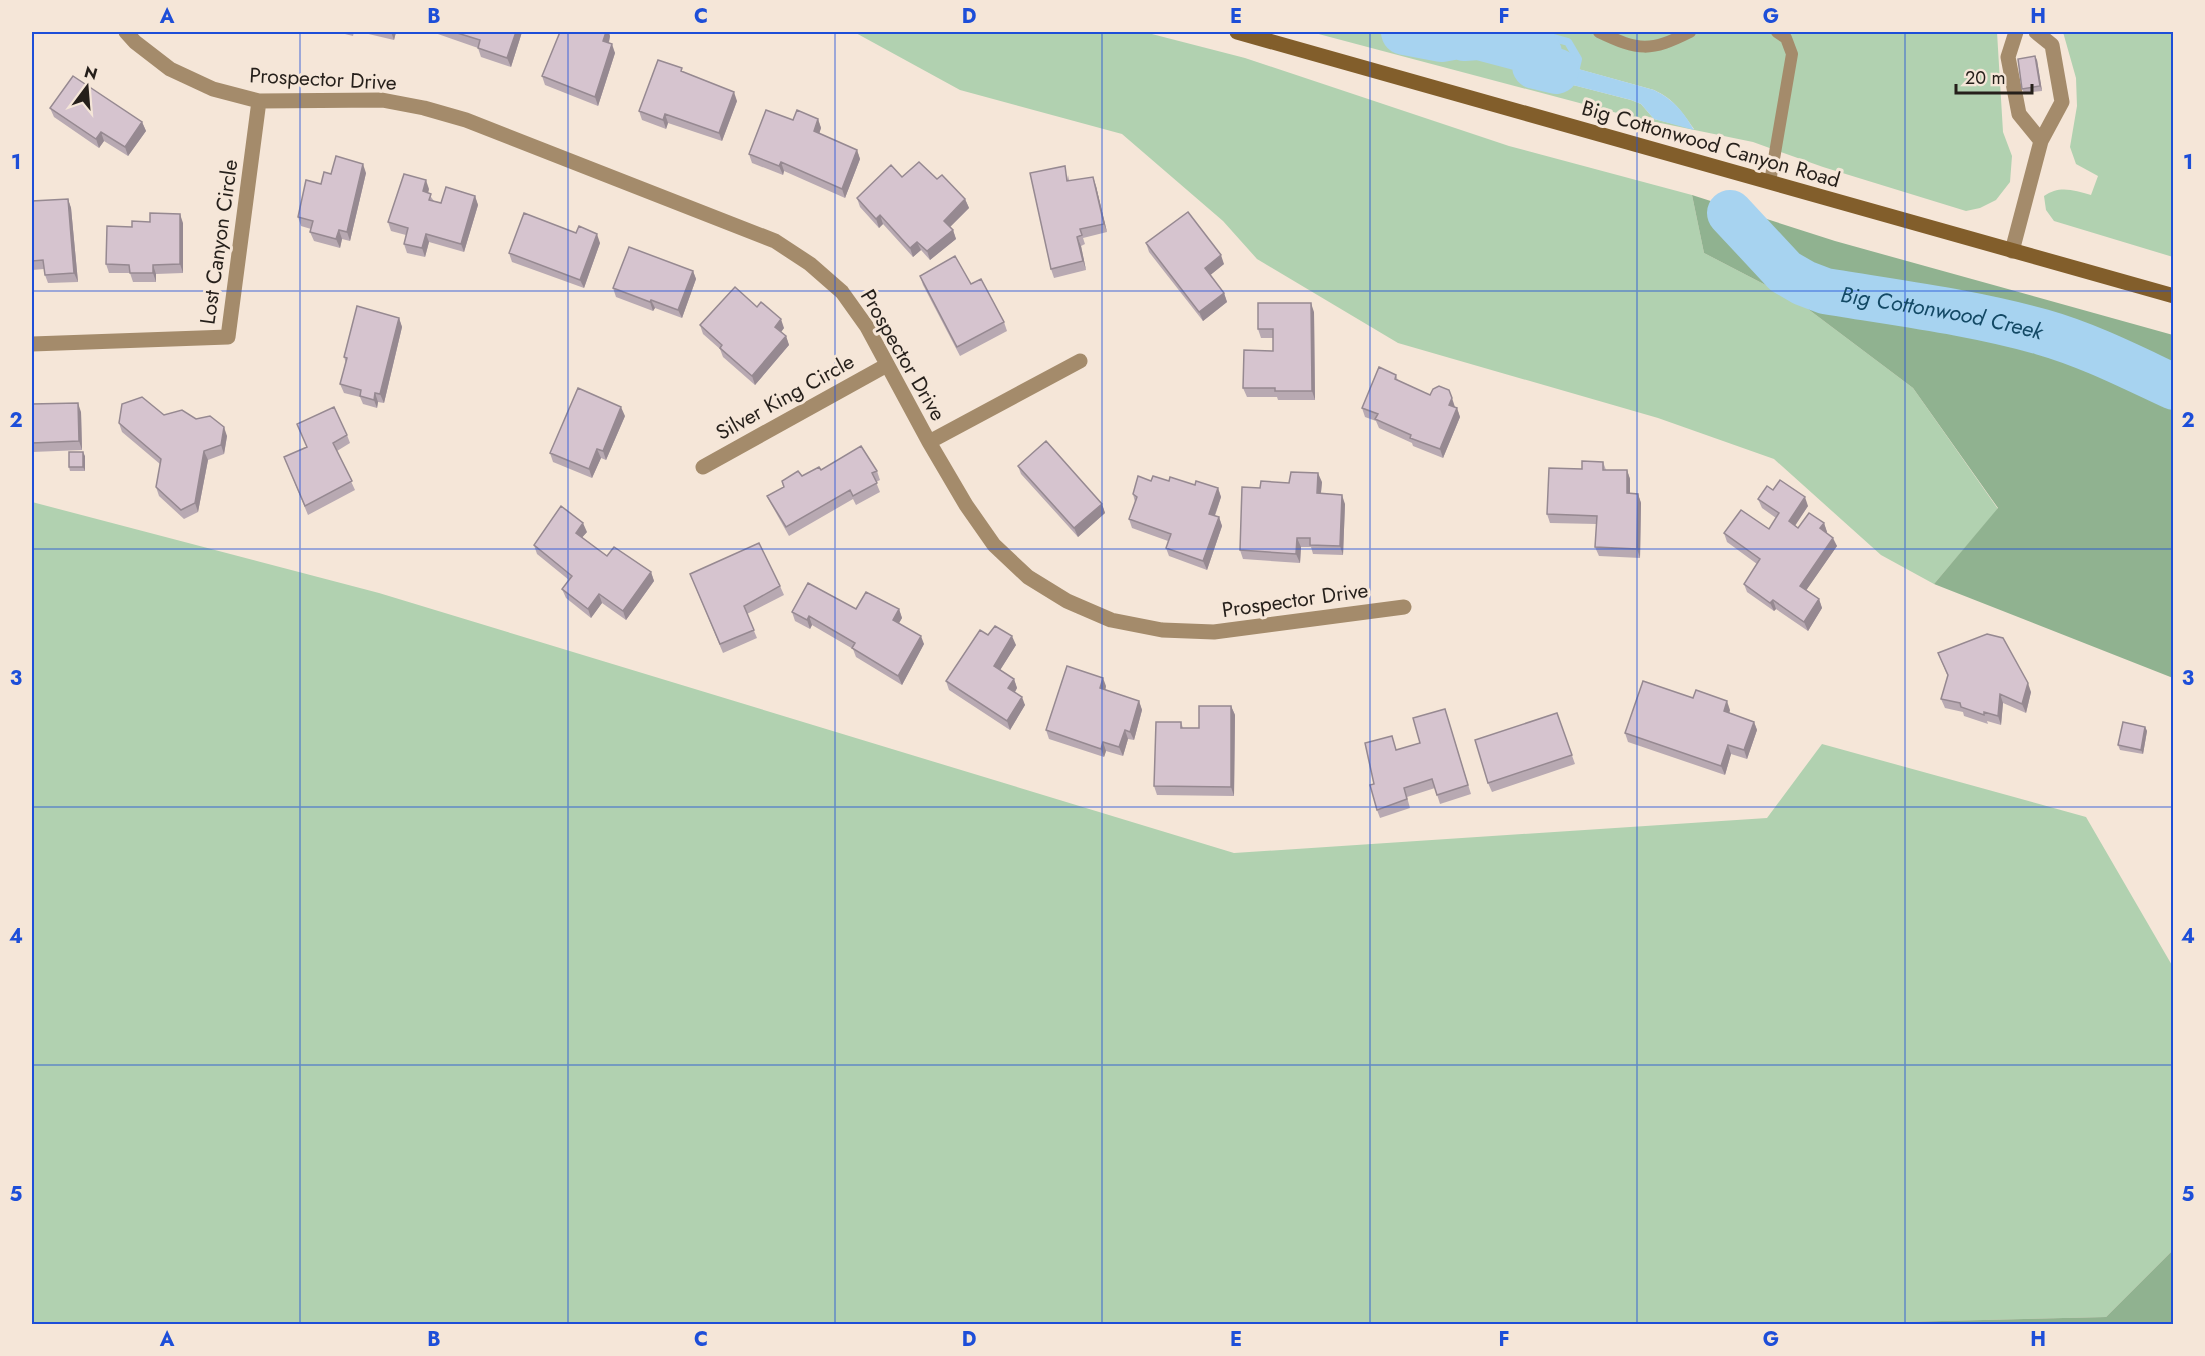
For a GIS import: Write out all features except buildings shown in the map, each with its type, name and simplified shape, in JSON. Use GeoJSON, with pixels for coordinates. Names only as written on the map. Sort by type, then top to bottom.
{"type":"FeatureCollection","features":[{"type":"Feature","properties":{"kind":"main road","name":"Big Cottonwood Canyon Road"},"geometry":{"type":"LineString","coordinates":[[1237,32],[2174,296]]}},
{"type":"Feature","properties":{"kind":"street","name":"Prospector Drive"},"geometry":{"type":"LineString","coordinates":[[126,32],[135,42],[170,69],[213,89],[259,101],[382,100],[424,108],[466,120],[775,241],[810,264],[842,292],[867,327],[929,442],[966,505],[994,545],[1028,577],[1067,601],[1111,620],[1162,630],[1214,632],[1404,606]]}},
{"type":"Feature","properties":{"kind":"street"},"geometry":{"type":"LineString","coordinates":[[2016,32],[2008,57],[2019,114],[2041,141]]}},
{"type":"Feature","properties":{"kind":"street"},"geometry":{"type":"LineString","coordinates":[[2012,251],[2041,141],[2062,102],[2052,45],[2036,32]]}},
{"type":"Feature","properties":{"kind":"street","name":"Lost Canyon Circle"},"geometry":{"type":"LineString","coordinates":[[32,344],[228,337],[259,101]]}},
{"type":"Feature","properties":{"kind":"street"},"geometry":{"type":"LineString","coordinates":[[929,442],[1080,361]]}},
{"type":"Feature","properties":{"kind":"street","name":"Silver King Circle"},"geometry":{"type":"LineString","coordinates":[[703,467],[887,365]]}},
{"type":"Feature","properties":{"kind":"lane"},"geometry":{"type":"LineString","coordinates":[[1599,32],[1628,46],[1649,47],[1669,43],[1690,32]]}},
{"type":"Feature","properties":{"kind":"lane"},"geometry":{"type":"LineString","coordinates":[[1770,182],[1792,54],[1786,38],[1777,32]]}},
{"type":"Feature","properties":{"kind":"green space"},"geometry":{"type":"Polygon","coordinates":[[[854,32],[1144,32],[1245,58],[1509,146],[1692,195],[1704,253],[1800,303],[1913,388],[1998,509],[1934,584],[1881,555],[1774,459],[1658,418],[1398,343],[1257,259],[1223,221],[1122,134],[960,90],[854,32]]]}},
{"type":"Feature","properties":{"kind":"green space"},"geometry":{"type":"Polygon","coordinates":[[[1311,32],[1997,32],[2003,132],[2012,156],[2010,182],[1996,200],[1980,208],[1966,211],[1823,167],[1753,142],[1636,118],[1311,32]],[[1513,34],[1523,72],[1631,100],[1641,104],[1654,119],[1694,129],[1672,102],[1654,90],[1556,63],[1559,53],[1524,44],[1513,34]]]}},
{"type":"Feature","properties":{"kind":"green space"},"geometry":{"type":"Polygon","coordinates":[[[2063,32],[2173,32],[2173,257],[2054,221],[2046,210],[2044,196],[2055,190],[2073,190],[2091,195],[2098,176],[2076,164],[2070,147],[2077,106],[2076,78],[2063,32]]]}},
{"type":"Feature","properties":{"kind":"green space"},"geometry":{"type":"Polygon","coordinates":[[[1692,195],[1835,241],[2173,335],[2173,678],[1934,584],[1998,508],[1913,388],[1800,303],[1704,253],[1692,195]]]}},
{"type":"Feature","properties":{"kind":"green space"},"geometry":{"type":"Polygon","coordinates":[[[32,502],[379,593],[1234,853],[1767,818],[1822,744],[2086,817],[2173,967],[2173,1250],[2106,1317],[1819,1324],[32,1324],[32,502]]]}},
{"type":"Feature","properties":{"kind":"green space"},"geometry":{"type":"Polygon","coordinates":[[[2173,1250],[2173,1324],[1819,1324],[2106,1317],[2173,1250]]]}},
{"type":"Feature","properties":{"kind":"water"},"geometry":{"type":"Polygon","coordinates":[[[1512,34],[1526,37],[1525,44],[1559,53],[1557,63],[1654,90],[1677,107],[1694,130],[1654,119],[1641,104],[1631,100],[1522,72],[1523,69],[1504,65],[1512,34]]]}},
{"type":"Feature","properties":{"kind":"waterway","name":"Big Cottonwood Creek"},"geometry":{"type":"LineString","coordinates":[[1404,32],[1441,39],[1458,36],[1479,37],[1539,53],[1535,66],[1556,71]]}},
{"type":"Feature","properties":{"kind":"waterway"},"geometry":{"type":"LineString","coordinates":[[1477,37],[1499,32]]}},
{"type":"Feature","properties":{"kind":"waterway"},"geometry":{"type":"LineString","coordinates":[[1528,32],[1543,35],[1539,53]]}},
{"type":"Feature","properties":{"kind":"waterway"},"geometry":{"type":"LineString","coordinates":[[1543,35],[1568,42],[1578,59],[1574,76]]}},
{"type":"Feature","properties":{"kind":"waterway"},"geometry":{"type":"LineString","coordinates":[[1423,37],[1514,60]]}},
{"type":"Feature","properties":{"kind":"waterway","name":"Big Cottonwood Creek"},"geometry":{"type":"LineString","coordinates":[[1730,213],[1785,272],[1804,283],[1825,291],[1961,313],[2042,332],[2093,350],[2174,387]]}}]}
